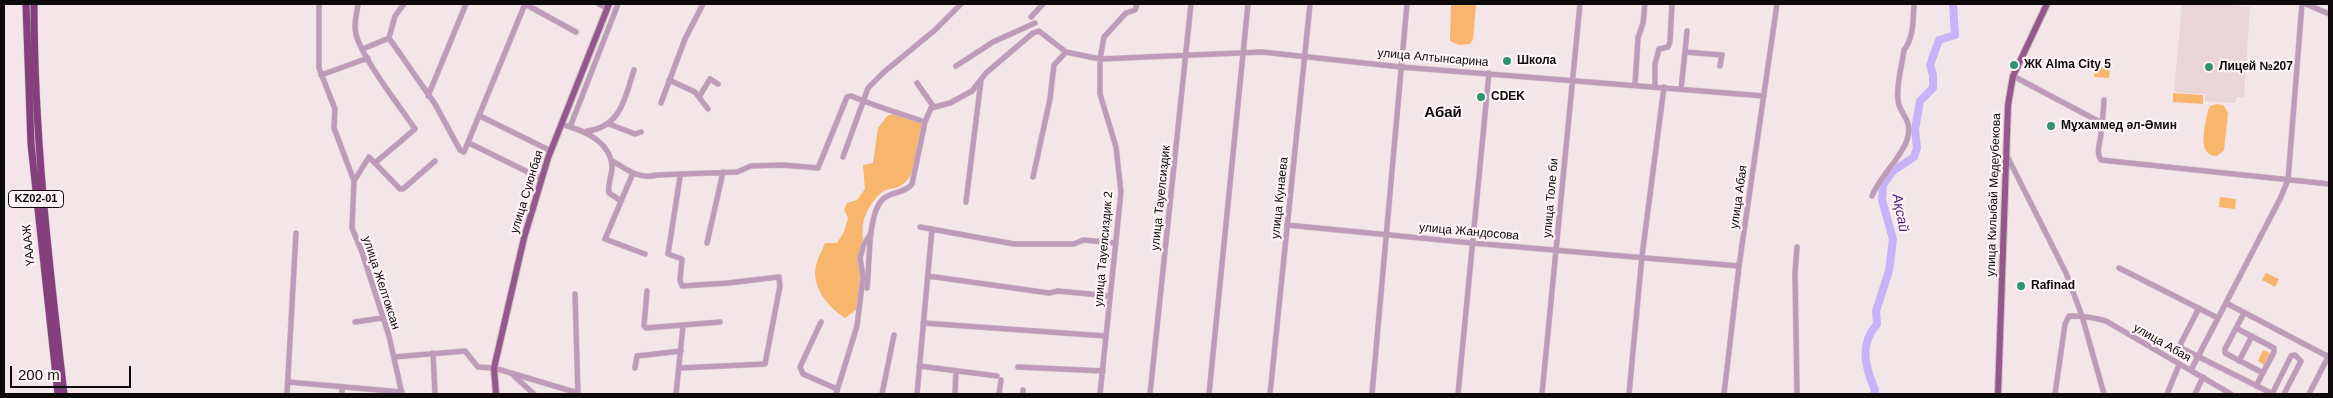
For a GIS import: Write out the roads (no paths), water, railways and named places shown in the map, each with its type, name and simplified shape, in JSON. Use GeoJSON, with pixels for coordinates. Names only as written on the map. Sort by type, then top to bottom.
{"type":"FeatureCollection","features":[{"type":"Feature","properties":{"kind":"highway","name":"ҮАААЖ"},"geometry":{"type":"LineString","coordinates":[[26,4],[31,144],[58,394]]}},
{"type":"Feature","properties":{"kind":"highway","name":"ҮАААЖ"},"geometry":{"type":"LineString","coordinates":[[34,4],[38,144],[47,252],[64,394]]}},
{"type":"Feature","properties":{"kind":"main road"},"geometry":{"type":"LineString","coordinates":[[2040,18],[2041,4]]}},
{"type":"Feature","properties":{"kind":"main road","name":"улица Килыбай Медеубекова"},"geometry":{"type":"LineString","coordinates":[[1998,394],[2008,105],[2014,76],[2046,4]]}},
{"type":"Feature","properties":{"kind":"main road","name":"улица Суюнбая"},"geometry":{"type":"LineString","coordinates":[[496,394],[494,368],[524,238],[551,151],[608,6]]}},
{"type":"Feature","properties":{"kind":"street","name":"улица Желтоксан"},"geometry":{"type":"LineString","coordinates":[[319,4],[321,75],[335,109],[334,128],[339,137],[350,175],[354,181],[352,228],[362,252],[394,357],[402,393]]}},
{"type":"Feature","properties":{"kind":"street"},"geometry":{"type":"LineString","coordinates":[[358,4],[354,26],[356,36],[368,58],[415,129],[375,163]]}},
{"type":"Feature","properties":{"kind":"street"},"geometry":{"type":"LineString","coordinates":[[404,4],[395,16],[389,38],[428,96],[460,150],[464,152],[525,4],[576,32]]}},
{"type":"Feature","properties":{"kind":"street"},"geometry":{"type":"LineString","coordinates":[[428,96],[466,4]]}},
{"type":"Feature","properties":{"kind":"street"},"geometry":{"type":"LineString","coordinates":[[599,4],[608,6]]}},
{"type":"Feature","properties":{"kind":"street"},"geometry":{"type":"LineString","coordinates":[[570,127],[618,4]]}},
{"type":"Feature","properties":{"kind":"street"},"geometry":{"type":"LineString","coordinates":[[660,103],[685,39],[703,4]]}},
{"type":"Feature","properties":{"kind":"street"},"geometry":{"type":"LineString","coordinates":[[843,157],[863,101],[873,82],[935,30],[961,4]]}},
{"type":"Feature","properties":{"kind":"street"},"geometry":{"type":"LineString","coordinates":[[1031,17],[1043,4]]}},
{"type":"Feature","properties":{"kind":"street","name":"улица Тауелсиздик 2"},"geometry":{"type":"LineString","coordinates":[[1100,394],[1121,192],[1116,147],[1100,94],[1100,59],[1104,37],[1126,13],[1135,10],[1137,4]]}},
{"type":"Feature","properties":{"kind":"street","name":"улица Тауелсиздик"},"geometry":{"type":"LineString","coordinates":[[1150,394],[1191,4]]}},
{"type":"Feature","properties":{"kind":"street"},"geometry":{"type":"LineString","coordinates":[[1209,394],[1248,4]]}},
{"type":"Feature","properties":{"kind":"street","name":"улица Кунаева"},"geometry":{"type":"LineString","coordinates":[[1270,394],[1310,4]]}},
{"type":"Feature","properties":{"kind":"street"},"geometry":{"type":"LineString","coordinates":[[1372,394],[1407,4]]}},
{"type":"Feature","properties":{"kind":"street","name":"улица Толе би"},"geometry":{"type":"LineString","coordinates":[[1542,394],[1580,4]]}},
{"type":"Feature","properties":{"kind":"street"},"geometry":{"type":"LineString","coordinates":[[1635,85],[1638,38],[1643,23],[1645,4]]}},
{"type":"Feature","properties":{"kind":"street"},"geometry":{"type":"LineString","coordinates":[[1655,87],[1655,64],[1660,49],[1668,47],[1670,42],[1672,4]]}},
{"type":"Feature","properties":{"kind":"street","name":"улица Абая"},"geometry":{"type":"LineString","coordinates":[[1724,394],[1739,266],[1777,4]]}},
{"type":"Feature","properties":{"kind":"street"},"geometry":{"type":"LineString","coordinates":[[1872,196],[1876,185],[1907,140],[1909,126],[1906,115],[1898,106],[1897,98],[1904,50],[1909,44],[1911,36],[1914,4]]}},
{"type":"Feature","properties":{"kind":"street"},"geometry":{"type":"LineString","coordinates":[[2191,370],[2280,199],[2288,180],[2304,4],[2329,14]]}},
{"type":"Feature","properties":{"kind":"street"},"geometry":{"type":"LineString","coordinates":[[956,66],[993,42],[1035,23]]}},
{"type":"Feature","properties":{"kind":"street"},"geometry":{"type":"LineString","coordinates":[[934,106],[950,103],[964,96],[986,73],[1033,33],[1039,31],[1066,52],[1054,65],[1050,98],[1033,177]]}},
{"type":"Feature","properties":{"kind":"street"},"geometry":{"type":"LineString","coordinates":[[1681,89],[1686,31]]}},
{"type":"Feature","properties":{"kind":"street"},"geometry":{"type":"LineString","coordinates":[[363,49],[389,38]]}},
{"type":"Feature","properties":{"kind":"street","name":"улица Алтынсарина"},"geometry":{"type":"LineString","coordinates":[[1066,52],[1100,59],[1262,52],[1401,67],[1764,96]]}},
{"type":"Feature","properties":{"kind":"street"},"geometry":{"type":"LineString","coordinates":[[1685,52],[1722,55],[1720,66]]}},
{"type":"Feature","properties":{"kind":"street"},"geometry":{"type":"LineString","coordinates":[[321,75],[368,58]]}},
{"type":"Feature","properties":{"kind":"street"},"geometry":{"type":"LineString","coordinates":[[586,131],[609,124],[620,111],[634,70]]}},
{"type":"Feature","properties":{"kind":"street"},"geometry":{"type":"LineString","coordinates":[[1458,394],[1489,73]]}},
{"type":"Feature","properties":{"kind":"street"},"geometry":{"type":"LineString","coordinates":[[2014,76],[2091,116],[2102,127]]}},
{"type":"Feature","properties":{"kind":"street"},"geometry":{"type":"LineString","coordinates":[[699,97],[710,79],[718,84]]}},
{"type":"Feature","properties":{"kind":"street"},"geometry":{"type":"LineString","coordinates":[[669,80],[690,89],[708,109]]}},
{"type":"Feature","properties":{"kind":"street"},"geometry":{"type":"LineString","coordinates":[[966,202],[981,80]]}},
{"type":"Feature","properties":{"kind":"street"},"geometry":{"type":"LineString","coordinates":[[917,83],[934,106]]}},
{"type":"Feature","properties":{"kind":"street"},"geometry":{"type":"LineString","coordinates":[[1629,394],[1642,256],[1664,87]]}},
{"type":"Feature","properties":{"kind":"street"},"geometry":{"type":"LineString","coordinates":[[611,160],[637,176],[648,177],[737,172],[751,166],[783,165],[818,168],[847,97],[851,96],[925,122]]}},
{"type":"Feature","properties":{"kind":"street"},"geometry":{"type":"LineString","coordinates":[[2104,100],[2098,154],[2101,160],[2329,184]]}},
{"type":"Feature","properties":{"kind":"street"},"geometry":{"type":"LineString","coordinates":[[867,288],[871,222],[882,201],[890,195],[910,187],[914,180],[925,122],[934,106]]}},
{"type":"Feature","properties":{"kind":"street"},"geometry":{"type":"LineString","coordinates":[[480,116],[551,151]]}},
{"type":"Feature","properties":{"kind":"street"},"geometry":{"type":"LineString","coordinates":[[561,124],[586,131],[603,147],[611,160],[612,166],[609,193],[621,201]]}},
{"type":"Feature","properties":{"kind":"street"},"geometry":{"type":"LineString","coordinates":[[609,124],[635,134],[641,132]]}},
{"type":"Feature","properties":{"kind":"street"},"geometry":{"type":"LineString","coordinates":[[469,143],[542,179]]}},
{"type":"Feature","properties":{"kind":"street"},"geometry":{"type":"LineString","coordinates":[[2007,156],[2066,273],[2082,316],[2104,394]]}},
{"type":"Feature","properties":{"kind":"street"},"geometry":{"type":"LineString","coordinates":[[354,181],[367,158],[371,158],[401,190],[435,161]]}},
{"type":"Feature","properties":{"kind":"street"},"geometry":{"type":"LineString","coordinates":[[707,243],[723,172]]}},
{"type":"Feature","properties":{"kind":"street"},"geometry":{"type":"LineString","coordinates":[[633,173],[605,239],[645,254]]}},
{"type":"Feature","properties":{"kind":"street"},"geometry":{"type":"LineString","coordinates":[[679,368],[764,364],[780,286],[780,277],[682,286],[680,280],[682,259],[668,254],[680,176],[682,174]]}},
{"type":"Feature","properties":{"kind":"street","name":"улица Жандосова"},"geometry":{"type":"LineString","coordinates":[[1287,225],[1739,266]]}},
{"type":"Feature","properties":{"kind":"street"},"geometry":{"type":"LineString","coordinates":[[920,226],[1014,244],[1074,244],[1082,240],[1116,242]]}},
{"type":"Feature","properties":{"kind":"street"},"geometry":{"type":"LineString","coordinates":[[917,394],[932,229]]}},
{"type":"Feature","properties":{"kind":"street"},"geometry":{"type":"LineString","coordinates":[[821,322],[800,367],[803,374],[836,392],[857,326],[863,277],[860,258],[864,244],[871,232]]}},
{"type":"Feature","properties":{"kind":"street"},"geometry":{"type":"LineString","coordinates":[[287,394],[296,234]]}},
{"type":"Feature","properties":{"kind":"street"},"geometry":{"type":"LineString","coordinates":[[1797,248],[1795,274],[1797,394]]}},
{"type":"Feature","properties":{"kind":"street"},"geometry":{"type":"LineString","coordinates":[[2119,268],[2218,318]]}},
{"type":"Feature","properties":{"kind":"street"},"geometry":{"type":"LineString","coordinates":[[928,276],[1049,293],[1058,291],[1110,296]]}},
{"type":"Feature","properties":{"kind":"street"},"geometry":{"type":"LineString","coordinates":[[647,291],[644,326],[646,328],[720,322]]}},
{"type":"Feature","properties":{"kind":"street"},"geometry":{"type":"LineString","coordinates":[[394,357],[465,351],[475,365],[494,368],[578,394],[575,294]]}},
{"type":"Feature","properties":{"kind":"street"},"geometry":{"type":"LineString","coordinates":[[2226,303],[2328,359],[2310,394]]}},
{"type":"Feature","properties":{"kind":"street"},"geometry":{"type":"LineString","coordinates":[[2199,308],[2180,345],[2182,348],[2272,394],[2291,356],[2295,355],[2301,361],[2284,394]]}},
{"type":"Feature","properties":{"kind":"street"},"geometry":{"type":"LineString","coordinates":[[2244,313],[2224,351],[2227,355],[2263,373]]}},
{"type":"Feature","properties":{"kind":"street"},"geometry":{"type":"LineString","coordinates":[[2055,394],[2064,324],[2069,316],[2082,316]]}},
{"type":"Feature","properties":{"kind":"street","name":"улица Абая"},"geometry":{"type":"LineString","coordinates":[[2082,316],[2090,316],[2106,321],[2229,394]]}},
{"type":"Feature","properties":{"kind":"street"},"geometry":{"type":"LineString","coordinates":[[355,322],[382,318]]}},
{"type":"Feature","properties":{"kind":"street"},"geometry":{"type":"LineString","coordinates":[[923,323],[1106,336]]}},
{"type":"Feature","properties":{"kind":"street"},"geometry":{"type":"LineString","coordinates":[[676,394],[683,326]]}},
{"type":"Feature","properties":{"kind":"street"},"geometry":{"type":"LineString","coordinates":[[2236,328],[2274,348],[2274,352],[2256,386]]}},
{"type":"Feature","properties":{"kind":"street"},"geometry":{"type":"LineString","coordinates":[[882,394],[894,335]]}},
{"type":"Feature","properties":{"kind":"street"},"geometry":{"type":"LineString","coordinates":[[2239,361],[2252,336]]}},
{"type":"Feature","properties":{"kind":"street"},"geometry":{"type":"LineString","coordinates":[[635,368],[636,356],[681,351]]}},
{"type":"Feature","properties":{"kind":"street"},"geometry":{"type":"LineString","coordinates":[[433,353],[435,394]]}},
{"type":"Feature","properties":{"kind":"street"},"geometry":{"type":"LineString","coordinates":[[2167,394],[2179,364]]}},
{"type":"Feature","properties":{"kind":"street"},"geometry":{"type":"LineString","coordinates":[[919,366],[999,378],[999,394]]}},
{"type":"Feature","properties":{"kind":"street"},"geometry":{"type":"LineString","coordinates":[[1018,367],[1103,371]]}},
{"type":"Feature","properties":{"kind":"street"},"geometry":{"type":"LineString","coordinates":[[955,394],[956,371]]}},
{"type":"Feature","properties":{"kind":"street"},"geometry":{"type":"LineString","coordinates":[[512,374],[534,394]]}},
{"type":"Feature","properties":{"kind":"street"},"geometry":{"type":"LineString","coordinates":[[2195,394],[2203,377]]}},
{"type":"Feature","properties":{"kind":"street"},"geometry":{"type":"LineString","coordinates":[[288,382],[402,393]]}},
{"type":"Feature","properties":{"kind":"street"},"geometry":{"type":"LineString","coordinates":[[342,387],[342,394]]}},
{"type":"Feature","properties":{"kind":"waterway","name":"Ақсай"},"geometry":{"type":"LineString","coordinates":[[1874,394],[1875,390],[1866,365],[1866,348],[1871,332],[1877,324],[1876,311],[1889,271],[1893,239],[1882,200],[1883,185],[1893,171],[1914,157],[1917,148],[1915,130],[1920,101],[1933,88],[1933,75],[1930,65],[1939,40],[1955,35],[1953,4]]}},
{"type":"Feature","properties":{"kind":"place","name":"Школа"},"geometry":{"type":"Point","coordinates":[1507,61]}},
{"type":"Feature","properties":{"kind":"place","name":"ЖК Alma City 5"},"geometry":{"type":"Point","coordinates":[2014,65]}},
{"type":"Feature","properties":{"kind":"place","name":"Лицей №207"},"geometry":{"type":"Point","coordinates":[2209,67]}},
{"type":"Feature","properties":{"kind":"place","name":"CDEK"},"geometry":{"type":"Point","coordinates":[1481,97]}},
{"type":"Feature","properties":{"kind":"place","name":"Мұхаммед әл-Әмин"},"geometry":{"type":"Point","coordinates":[2051,126]}},
{"type":"Feature","properties":{"kind":"place","name":"Rafinad"},"geometry":{"type":"Point","coordinates":[2021,286]}},
{"type":"Feature","properties":{"kind":"district","name":"Абай"},"geometry":{"type":"Point","coordinates":[1443,113]}}]}
